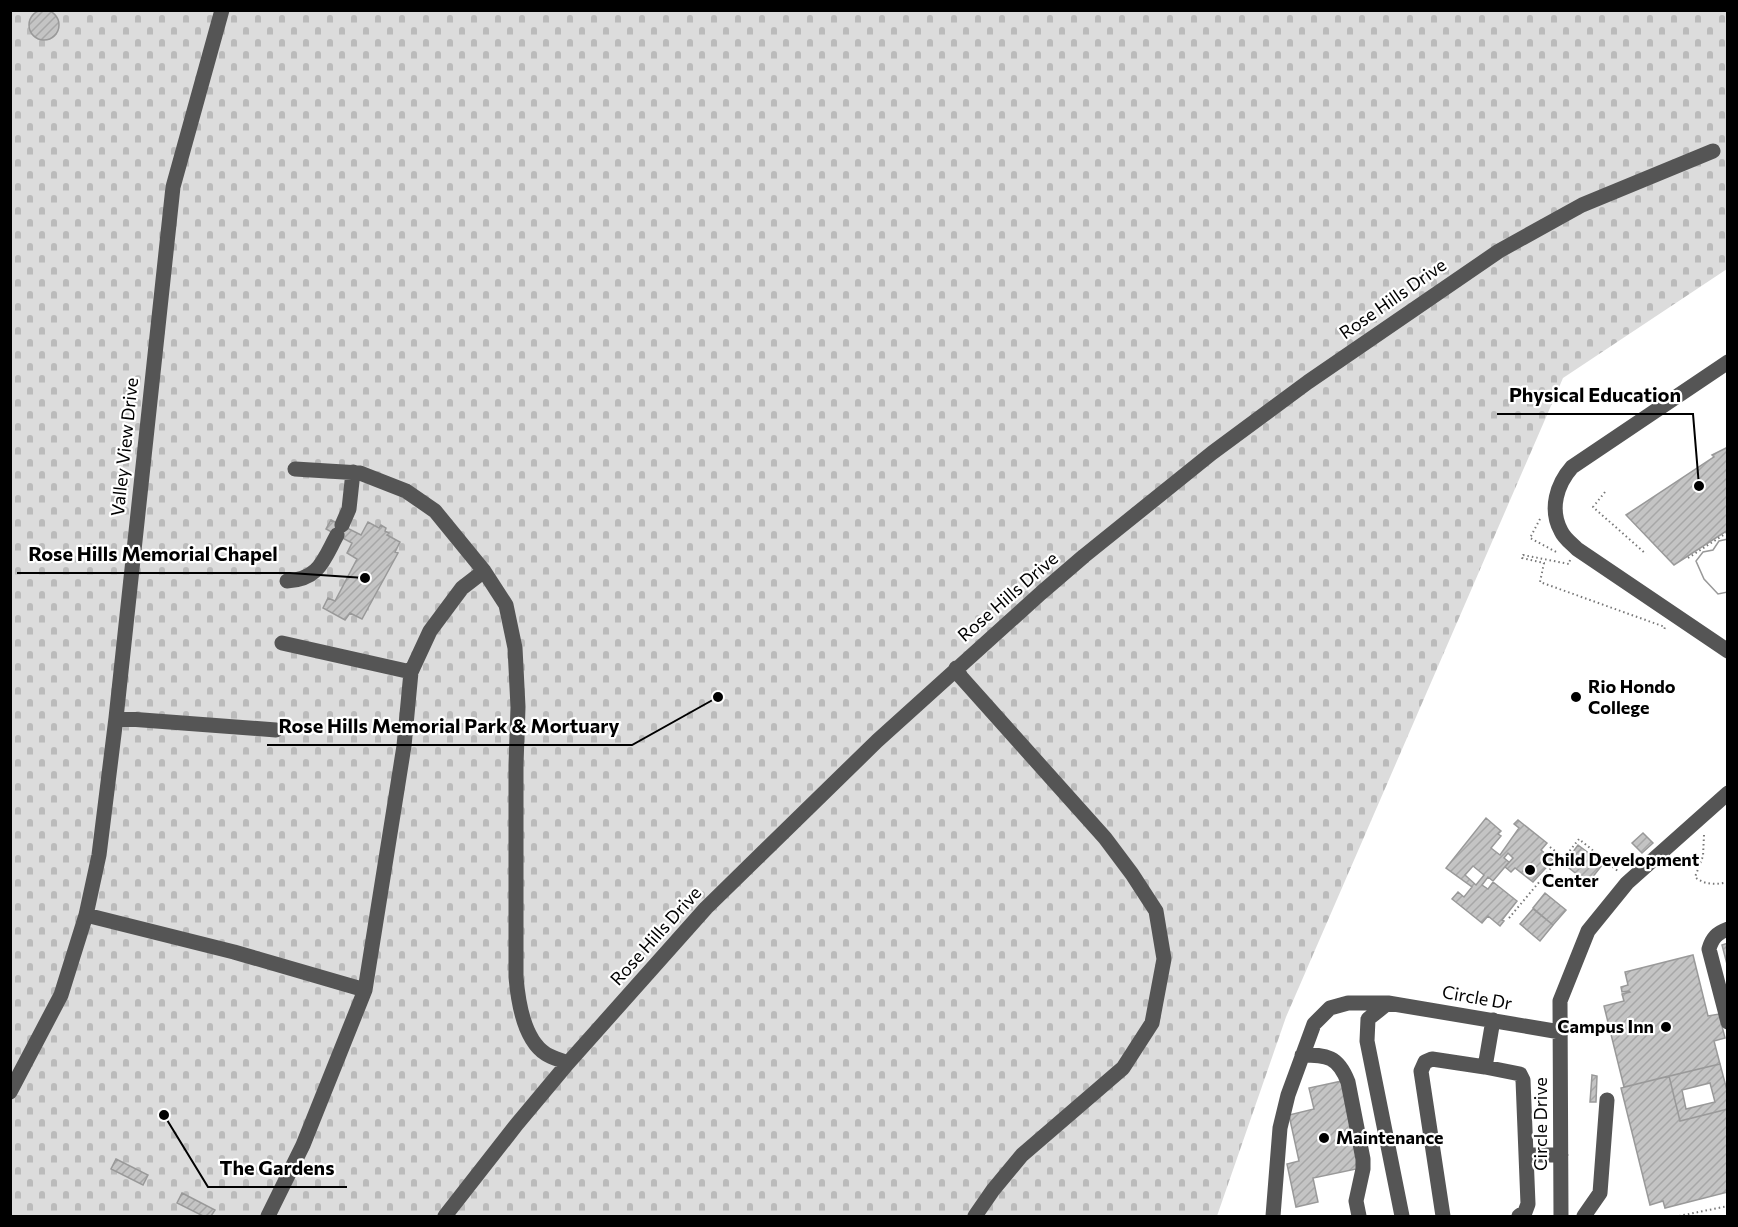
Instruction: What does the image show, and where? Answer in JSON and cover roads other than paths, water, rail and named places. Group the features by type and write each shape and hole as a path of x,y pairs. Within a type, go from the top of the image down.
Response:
{"street":[{"name":"Valley View Drive","path":"10,1092 61,994 86,915 99,855 116,718 173,187 222,10"},
{"name":"Rose Hills Drive","path":"445,1216 568,1063 733,881 877,741 1067,570 1212,453 1308,382 1498,250 1582,205 1713,151"},
{"path":"1724,649 1577,549 1562,533 1557,524 1556,513 1557,490 1563,477 1572,467 1728,362"},
{"path":"296,469 360,473 406,490 435,511 484,571 506,605 515,648 518,707 516,942 519,1004 530,1035 537,1044 545,1053 568,1063"},
{"path":"287,581 304,580 321,565 349,509 353,472"},
{"path":"268,1216 303,1145 365,990 404,746 411,672 430,631 462,588 484,571"},
{"path":"282,644 411,672"},
{"path":"956,668 961,677 1105,838 1132,874 1156,911 1164,958 1152,1023 1123,1068 1022,1155 975,1216"},
{"path":"116,718 276,730"},
{"name":"Circle Drive","path":"1561,1216 1560,1001 1588,931 1627,883 1728,793"},
{"path":"86,915 234,952 365,990"},
{"path":"1728,929 1716,934 1709,949 1728,1022"},
{"name":"Circle Dr","path":"1273,1216 1280,1128 1288,1095 1314,1024 1330,1008 1348,1003 1388,1003 1560,1032"},
{"path":"1388,1003 1368,1019 1367,1041 1402,1216"},
{"path":"1486,1059 1493,1020"},
{"path":"1302,1055 1324,1055 1336,1061 1348,1082 1363,1159 1356,1200 1359,1216"},
{"path":"1443,1216 1421,1071 1425,1062 1432,1059 1486,1059 1520,1074 1523,1080 1528,1204 1525,1212 1519,1216"},
{"path":"1584,1216 1600,1192 1607,1100"},
{"path":"1526,1155 1561,1155"}],"place":[{"name":"Physical Education","path":"1699,486"},
{"name":"Rose Hills Memorial Chapel","path":"365,578"},
{"name":"Rose Hills Memorial Park & Mortuary","path":"718,697"},
{"name":"Rio Hondo College","path":"1576,697"},
{"name":"Child Development Center","path":"1530,870"},
{"name":"Campus Inn","path":"1666,1027"},
{"name":"The Gardens","path":"164,1115"},
{"name":"Maintenance","path":"1324,1138"}]}
